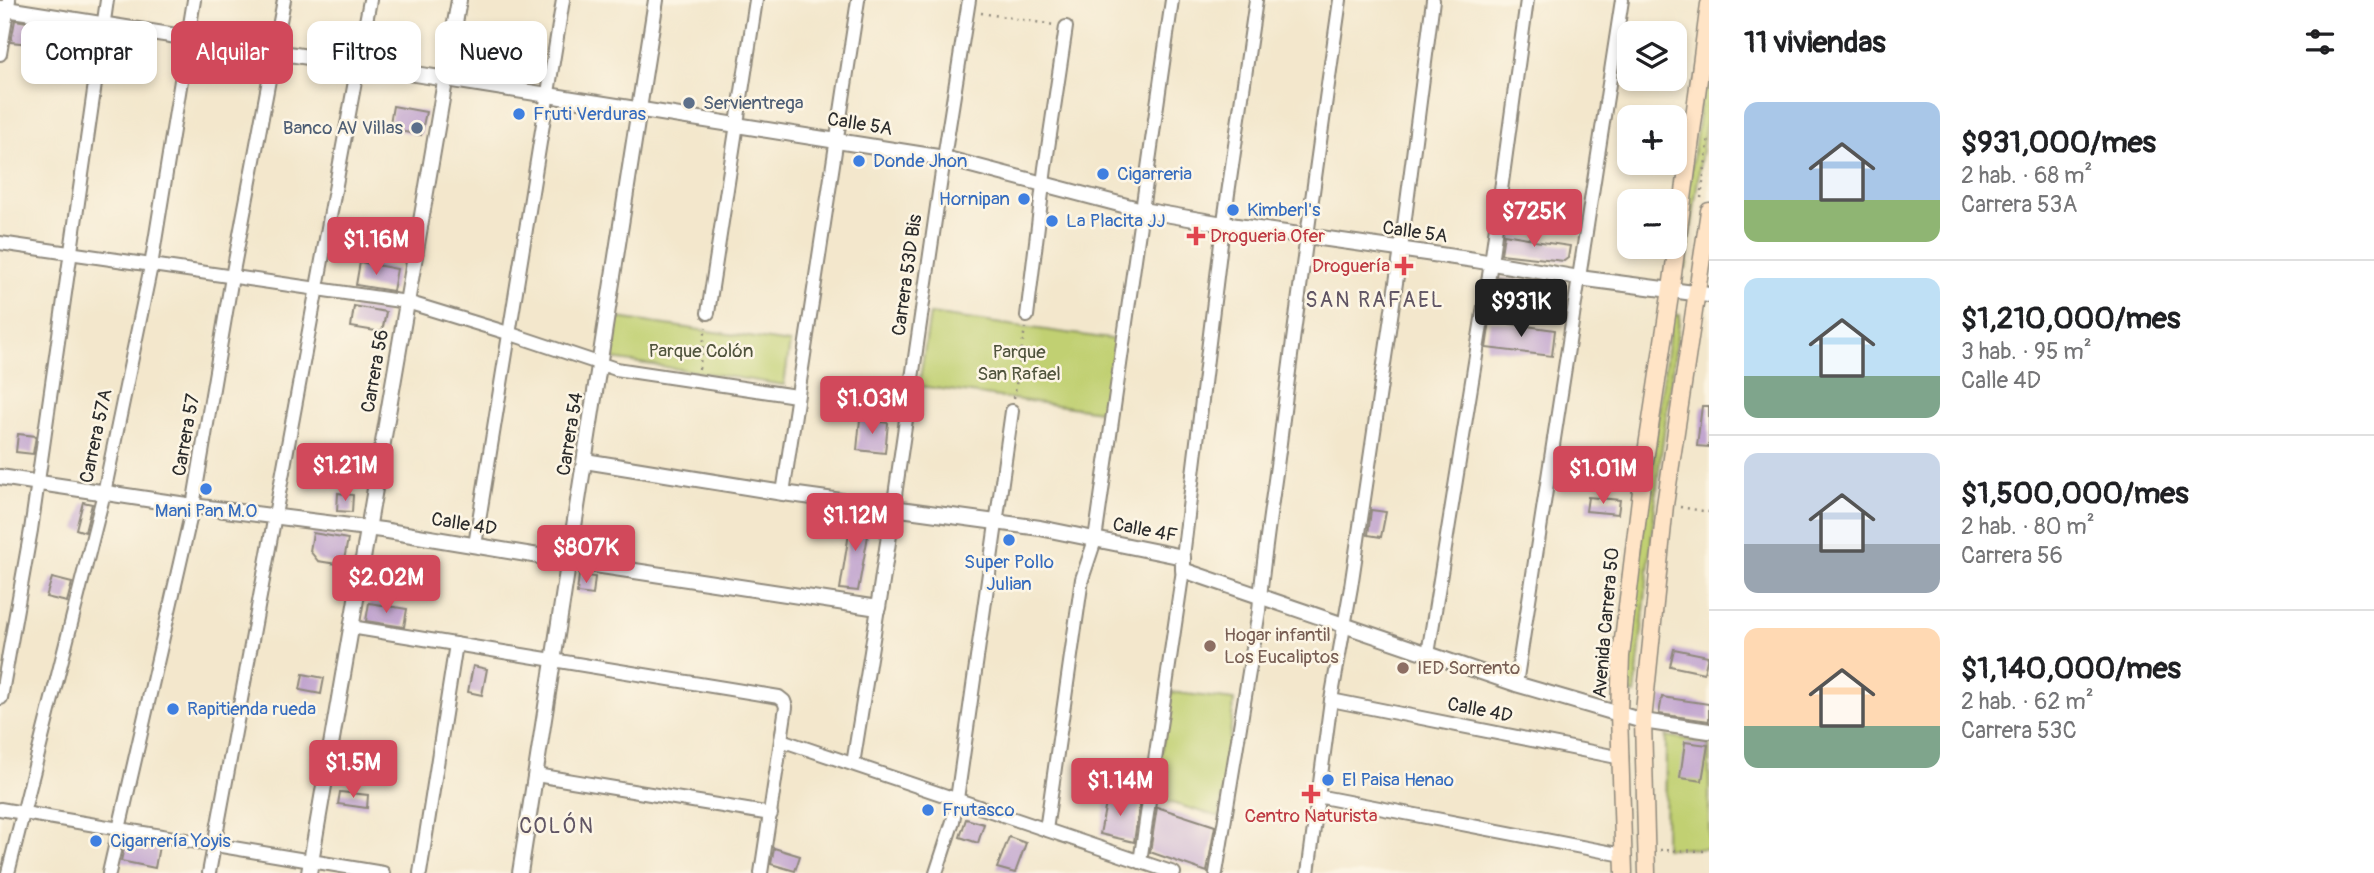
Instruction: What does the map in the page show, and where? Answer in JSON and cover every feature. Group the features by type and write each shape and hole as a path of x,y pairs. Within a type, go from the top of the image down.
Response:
{"main road":[{"name":"Avenida Carrera 50","path":"1624,873 1619,713 1621,656 1640,493 1671,289 1709,4"},
{"path":"1647,873 1643,721 1665,505 1704,294 1709,211"}],"street":[{"path":"104,21 107,0"},
{"name":"Carrera 57A","path":"190,21 194,0"},
{"name":"Carrera 57","path":"280,21 284,0"},
{"path":"366,21 370,0"},
{"name":"Carrera 56","path":"455,21 459,0"},
{"path":"475,545 562,0"},
{"name":"Carrera 54","path":"520,873 656,0"},
{"path":"708,313 756,0"},
{"path":"783,493 858,0"},
{"path":"1046,830 1082,579 1095,540 1172,0"},
{"path":"1140,862 1183,564 1223,224 1256,0"},
{"path":"1216,873 1260,597 1306,237 1340,0"},
{"path":"1308,873 1331,700 1401,249 1433,0"},
{"path":"1428,654 1491,263 1527,0"},
{"path":"1516,684 1622,0"},
{"path":"0,54 5,6"},
{"name":"Calle 5A","path":"5,6 87,21"},
{"name":"Carrera 53D Bis","path":"853,764 968,6"},
{"path":"1027,316 1066,27"},
{"path":"1,698 31,530 95,84"},
{"name":"Carrera 57A","path":"8,873 104,493 151,266 180,84"},
{"name":"Carrera 57","path":"109,873 193,506 268,84"},
{"path":"209,873 355,84"},
{"name":"Carrera 56","path":"310,867 444,84"},
{"name":"Calle 5A","path":"475,84 944,158 1142,210 1223,224 1579,278 1704,294"},
{"path":"0,243 407,302 600,365 796,396"},
{"path":"936,873 953,821 957,799 1012,411"},
{"name":"Calle 4F","path":"585,461 783,493 1050,530 1095,540 1183,564 1260,597 1516,684 1643,721 1709,731"},
{"name":"Calle 4D","path":"0,477 193,506 368,528 878,608"},
{"path":"351,627 779,697 786,707 761,873"},
{"path":"420,873 456,645"},
{"name":"Calle 4D","path":"1331,700 1622,758"},
{"path":"782,740 1174,873"},
{"path":"536,775 771,814"},
{"path":"1318,796 1623,855"},
{"path":"0,808 214,846 310,867 383,873"}],"path":[{"path":"968,6 1066,27"},
{"path":"697,380 708,313"},
{"path":"1012,411 1027,316"},
{"path":"1677,506 1709,512"},
{"path":"1655,850 1709,851"}],"green space":[{"path":"1709,41 1709,98 1686,268 1678,266 1679,259 1687,259 1687,201"},
{"name":"Parque San Rafael","path":"930,314 1118,340 1107,412 919,386"},
{"path":"1672,314 1680,315 1659,469 1635,694 1625,691 1627,651"},
{"name":"Parque Colón","path":"618,318 790,343 784,385 612,359"},
{"path":"1171,692 1234,700 1220,817 1154,798"},
{"path":"1666,736 1709,742 1709,849 1665,848"}],"building":[{"path":"15,20 21,21 21,43 11,42"},
{"path":"393,106 426,112 421,135 389,129"},
{"path":"1504,234 1570,246 1568,258 1564,261 1501,254"},
{"path":"360,262 397,269 393,291 356,285"},
{"path":"1498,277 1565,285 1563,298 1495,290"},
{"path":"354,306 386,312 382,332 351,327"},
{"path":"1490,321 1555,330 1552,356 1486,348"},
{"path":"1702,406 1709,406 1709,447 1697,446"},
{"path":"860,419 888,423 885,453 857,450"},
{"path":"18,434 36,436 33,454 16,452"},
{"path":"338,493 353,495 352,512 337,511"},
{"path":"1588,497 1620,500 1618,514 1586,511"},
{"path":"83,502 92,504 85,532 76,529"},
{"path":"1371,510 1386,512 1381,537 1368,535"},
{"path":"852,515 871,519 858,591 840,589"},
{"path":"313,533 348,539 343,565 318,561 310,551"},
{"path":"579,575 595,577 593,595 577,593"},
{"path":"52,578 72,583 67,602 46,597"},
{"path":"369,603 407,609 404,627 366,621"},
{"path":"1674,649 1708,656 1704,673 1670,666"},
{"path":"473,666 487,669 482,695 468,692"},
{"path":"303,674 324,678 321,694 300,690"},
{"path":"1662,697 1709,704 1709,721 1659,714"},
{"path":"1685,742 1708,745 1702,781 1680,778"},
{"path":"340,792 368,795 367,808 338,804"},
{"path":"1108,793 1140,802 1134,842 1100,834"},
{"path":"1157,807 1215,826 1207,872 1150,852"},
{"path":"966,819 984,824 978,843 960,837"},
{"path":"1009,837 1026,843 1015,873 997,868"},
{"path":"126,839 159,846 155,868 121,861"},
{"path":"774,848 800,856 795,871 771,864"}],"place":[{"name":"Servientrega","path":"689,103"},
{"name":"Fruti Verduras","path":"519,114"},
{"name":"Banco AV Villas","path":"417,128"},
{"name":"Donde Jhon","path":"859,161"},
{"name":"Cigarreria","path":"1103,174"},
{"name":"Hornipan","path":"1024,199"},
{"name":"Kimberl's","path":"1233,210"},
{"name":"La Placita JJ","path":"1052,221"},
{"name":"Drogueria Ofer","path":"1196,236"},
{"name":"Droguería","path":"1404,266"},
{"name":"Mani Pan M.O","path":"206,489"},
{"name":"Super Pollo Julian","path":"1009,540"},
{"name":"Hogar infantil Los Eucaliptos","path":"1210,646"},
{"name":"IED Sorrento","path":"1403,668"},
{"name":"Rapitienda rueda","path":"173,709"},
{"name":"El Paisa Henao","path":"1328,780"},
{"name":"Centro Naturista","path":"1311,794"},
{"name":"Frutasco","path":"928,810"},
{"name":"Cigarrería Yoyis","path":"96,841"}],"district":[{"name":"SAN RAFAEL","path":"1375,300"},
{"name":"COLÓN","path":"557,826"}]}
